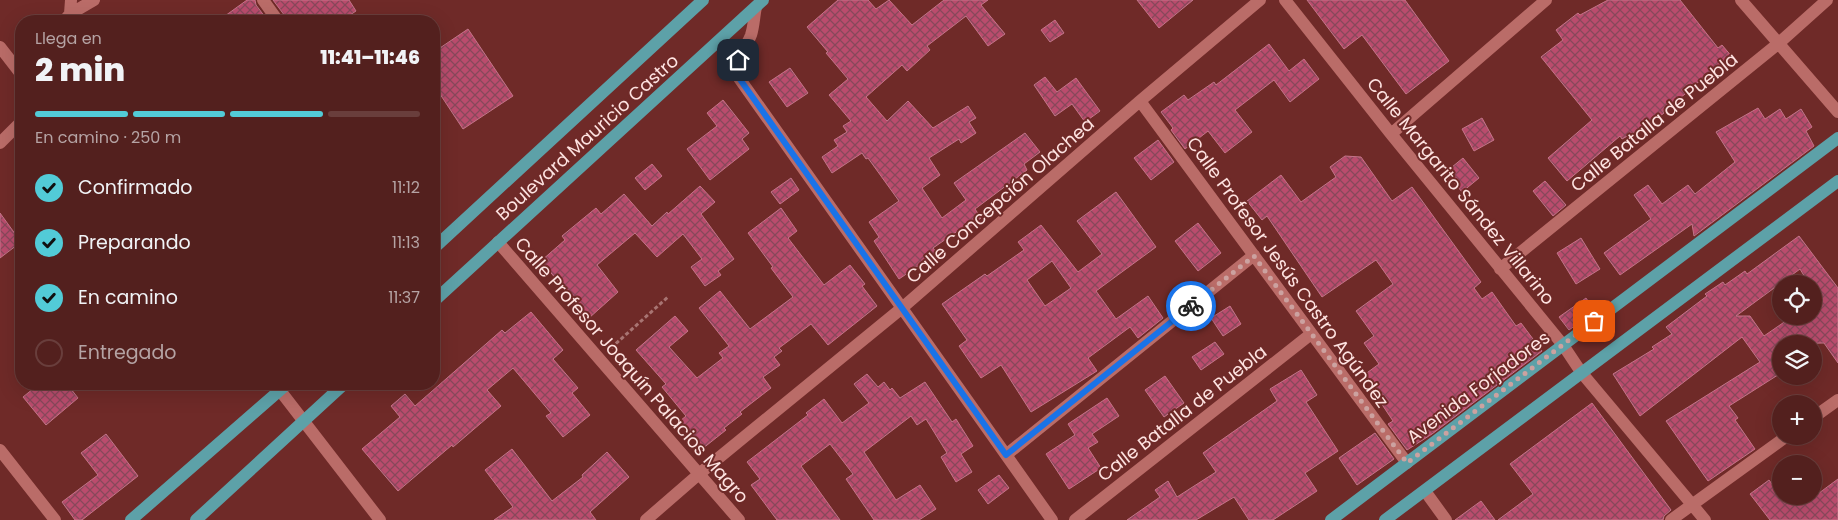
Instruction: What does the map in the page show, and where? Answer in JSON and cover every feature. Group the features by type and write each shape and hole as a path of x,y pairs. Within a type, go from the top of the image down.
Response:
{"main road":[{"name":"Boulevard Mauricio Castro","path":"440,238 702,0"},
{"name":"Boulevard Mauricio Castro","path":"440,295 760,4"},
{"name":"Avenida Forjadores","path":"1331,520 1838,138"},
{"path":"1385,520 1838,181"},
{"path":"131,520 277,390"},
{"path":"196,520 337,390"}],"street":[{"path":"68,15 71,0"},
{"path":"72,15 94,0"},
{"path":"263,0 274,15"},
{"name":"Calle Concepción Olachea","path":"646,520 699,474 902,308 1140,101 1260,0"},
{"name":"Calle Margarito Sández Villarino","path":"1285,0 1391,134 1563,345 1581,372 1705,520"},
{"path":"1391,134 1546,0"},
{"path":"1741,0 1838,112"},
{"name":"Calle Batalla de Puebla","path":"1500,269 1778,43 1827,0"},
{"path":"760,4 751,34 738,60 736,69 739,78 1052,520"},
{"path":"0,47 15,65"},
{"name":"Calle Profesor Jesús Castro Agúndez","path":"1140,101 1407,463"},
{"path":"0,143 15,128"},
{"name":"Calle Profesor Joaquín Palacios Magro","path":"498,242 739,520"},
{"path":"1006,455 1254,256"},
{"name":"Calle Batalla de Puebla","path":"1075,520 1311,334"},
{"path":"284,390 303,421 380,520"},
{"path":"1822,411 1838,400"},
{"path":"1671,520 1774,445"},
{"path":"0,450 55,520"},
{"path":"1425,490 1446,520"}],"path":[{"path":"599,358 669,296"}],"building":[{"path":"247,0 255,0 256,5 264,15 226,15"},
{"path":"273,0 349,0 356,11 350,15 284,15"},
{"path":"838,0 868,0 876,9 889,0 912,25 944,0 988,0 981,5 1005,34 988,46 966,16 927,46 930,50 907,71 902,65 866,97 887,121 908,101 933,128 968,106 976,118 969,122 976,133 961,143 959,139 929,158 940,175 922,188 942,218 966,200 954,183 1025,133 1040,152 1024,164 1027,170 975,209 981,218 961,233 959,230 933,248 937,253 899,279 874,241 879,237 869,222 899,201 868,158 866,159 862,153 832,173 822,157 838,146 834,140 847,132 843,126 851,121 829,95 848,79 807,27"},
{"path":"1137,0 1193,0 1159,28"},
{"path":"1307,0 1405,0 1449,61 1406,94 1362,35 1344,49"},
{"path":"1608,0 1680,0 1718,48 1722,45 1733,58 1687,90 1689,91 1651,123 1622,139 1620,136 1567,181 1548,158 1592,120 1541,57 1563,40 1556,30 1578,13 1580,15"},
{"path":"1055,20 1064,33 1050,42 1041,30"},
{"path":"468,29 513,96 463,129 440,94 440,48"},
{"path":"1269,44 1289,71 1304,59 1319,79 1290,102 1274,80 1235,110 1252,132 1225,153 1208,131 1185,149 1161,112 1184,95 1188,100 1214,82 1216,85"},
{"path":"790,68 808,93 787,107 769,82"},
{"path":"1045,77 1057,92 1076,78 1100,111 1085,122 1072,104 1055,116 1034,85"},
{"path":"723,100 749,133 742,139 749,149 710,180 687,149 717,126 707,113"},
{"path":"1758,108 1765,119 1780,109 1786,119 1801,109 1812,127 1806,131 1814,146 1694,236 1692,224 1620,275 1604,253 1651,219 1634,195 1648,185 1662,204 1688,185 1695,194 1735,162 1716,132"},
{"path":"1482,118 1494,140 1474,151 1462,129"},
{"path":"1158,140 1174,162 1151,180 1134,158"},
{"path":"1345,156 1361,157 1392,201 1412,187 1481,282 1474,288 1482,299 1492,292 1516,326 1521,323 1542,351 1432,434 1407,450 1388,424 1393,421 1381,403 1383,402 1364,375 1379,364 1364,343 1374,336 1356,311 1393,284 1376,260 1322,297 1267,216 1262,220 1247,201 1281,175 1301,202 1336,177 1330,167"},
{"path":"1463,158 1479,178 1462,192 1446,172"},
{"path":"652,164 662,176 645,190 635,178"},
{"path":"791,178 799,190 780,204 771,192"},
{"path":"1545,181 1566,205 1553,216 1533,191"},
{"path":"700,186 715,202 701,214 734,259 718,271 721,275 705,286 691,267 702,259 683,234 657,257 635,233 597,265 618,292 589,318 541,261 565,240 562,236 596,208 601,214 624,194 652,226"},
{"path":"1116,192 1156,247 1096,291 1116,319 1148,296 1163,318 1138,338 1130,327 1088,358 1097,371 1031,412 1001,365 981,378 959,346 967,340 942,304 1024,250 1018,242 1041,225 1078,272 1102,254 1077,221","holes":["1052,261 1071,288 1045,306 1027,280"]},
{"path":"781,208 797,231 788,238 824,285 850,265 865,284 862,286 877,306 828,345 811,324 779,348 782,351 774,357 780,365 763,377 771,388 740,412 742,414 724,428 726,430 702,449 680,421 686,416 662,387 666,384 636,350 675,316 688,331 669,347 697,378 723,358 719,353 729,346 699,308 720,291 750,329 793,297 748,233"},
{"path":"0,213 15,234 15,247 0,258"},
{"path":"1198,223 1221,253 1198,271 1175,241"},
{"path":"1799,236 1838,288 1838,363 1824,343 1822,343 1822,335 1772,335 1772,379 1729,406 1738,418 1735,420 1755,449 1708,481 1666,421 1760,362 1742,337 1640,416 1613,374 1654,349 1652,347 1672,334 1666,327 1707,296 1705,294 1723,282 1725,285 1745,271 1747,274"},
{"path":"1581,238 1600,269 1576,284 1557,253"},
{"path":"1586,298 1595,311 1569,330 1559,317"},
{"path":"1230,306 1241,324 1223,336 1211,318"},
{"path":"531,312 563,350 553,359 578,388 572,393 590,415 563,437 546,416 551,413 513,368 487,390 501,406 398,491 362,449 400,417 391,406 405,394 415,406 433,390 440,390 440,384 502,330 505,333"},
{"path":"1215,342 1224,354 1201,370 1192,357"},
{"path":"1301,370 1317,395 1306,402 1338,451 1305,473 1317,491 1273,520 1249,520 1234,497 1196,520 1127,520 1160,497 1155,490 1168,481 1177,497 1216,472 1203,453 1277,401 1270,389"},
{"path":"867,374 878,387 884,382 900,398 925,382 952,422 956,419 973,446 961,454 972,472 956,482 941,457 947,453 926,419 917,425 911,416 864,452 896,500 920,485 936,509 919,520 874,520 846,479 853,474 830,444 801,466 840,520 777,520 751,485 760,479 747,462 808,415 806,413 824,399 842,423 869,403 854,384"},
{"path":"1165,376 1184,403 1164,417 1145,390"},
{"path":"32,390 72,390 78,398 46,425 23,397"},
{"path":"1107,398 1119,416 1092,434 1098,442 1088,448 1101,468 1069,489 1046,454 1075,435 1068,424"},
{"path":"1592,403 1671,510 1664,516 1663,520 1498,520 1533,494 1510,464"},
{"path":"1375,433 1394,459 1357,485 1339,458"},
{"path":"106,434 138,476 82,520 75,520 62,502 98,475 81,453"},
{"path":"512,449 552,501 583,477 582,475 607,452 629,477 590,512 596,520 494,520 513,507 485,470"},
{"path":"999,475 1009,488 988,504 978,490"},
{"path":"1838,479 1838,520 1770,520 1750,494 1769,480 1772,484 1772,505 1822,505 1822,491"},
{"path":"1481,501 1495,520 1455,520"}],"way so far":[{"path":"1191,306 1254,256 1407,463 1594,321"}],"route":[{"path":"738,60 736,69 739,78 1006,455 1191,306"}]}
